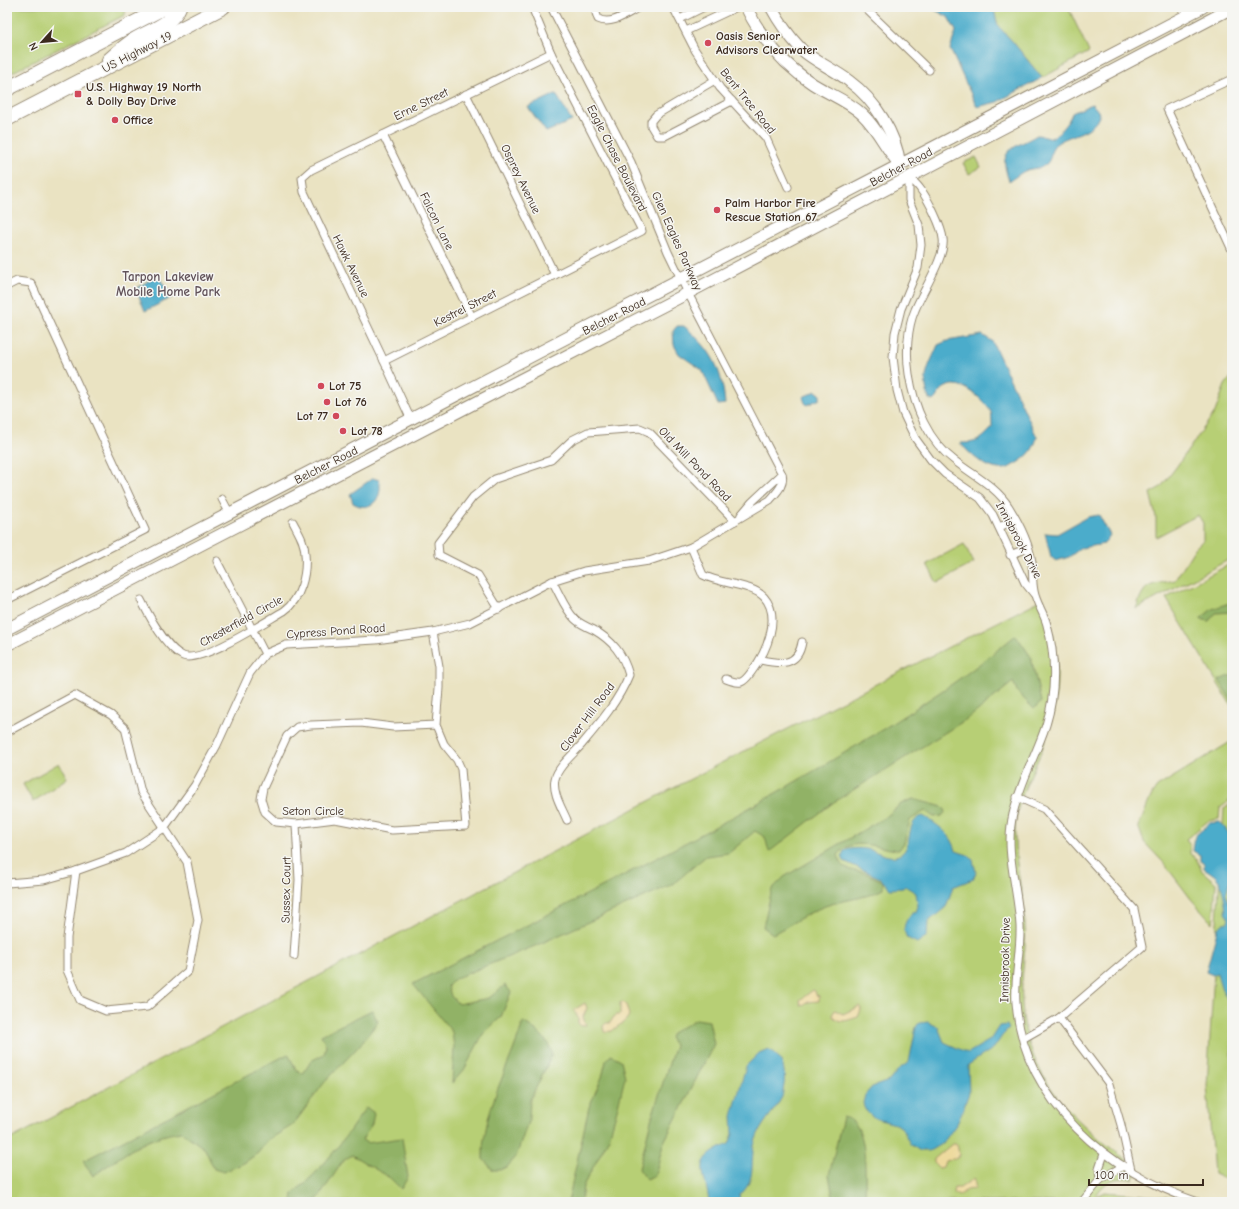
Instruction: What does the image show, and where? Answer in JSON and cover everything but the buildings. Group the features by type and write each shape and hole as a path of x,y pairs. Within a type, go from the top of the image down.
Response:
{"highway":[{"path":"7,89 165,7"},
{"path":"83,80 132,42 169,21 175,16 179,7"},
{"name":"US Highway 19","path":"7,119 83,80 203,12 223,7"}],"main road":[{"path":"746,7 763,36 778,55 812,84 846,102 861,113 873,125 890,154 900,165"},
{"path":"771,7 788,34 801,49 812,58 849,81 877,110 898,149 900,165 892,177 864,193 854,206"},
{"name":"Belcher Road","path":"7,629 681,280 1203,7"},
{"name":"Belcher Road","path":"7,645 688,293 1232,8"},
{"path":"909,177 910,170 916,162 944,148 955,137"}],"street":[{"name":"Eagle Chase Boulevard","path":"532,7 551,53 642,231 555,275"},
{"path":"594,7 598,19 605,23 611,22 640,7"},
{"name":"Bent Tree Road","path":"673,7 715,80 766,138 788,187"},
{"path":"680,19 704,7 710,20"},
{"path":"686,32 737,7"},
{"path":"864,7 930,70"},
{"name":"Glen Eagles Parkway","path":"552,8 631,162 681,280 783,477"},
{"name":"Erne Street","path":"302,178 311,170 551,53"},
{"path":"1232,79 1167,109 1232,250"},
{"path":"715,80 656,114 651,121 653,131 657,136 665,136 732,101"},
{"name":"Osprey Avenue","path":"466,94 555,275"},
{"name":"Falcon Lane","path":"383,135 472,317"},
{"name":"Innisbrook Drive","path":"909,177 922,191 944,241 939,258 913,316 908,348 908,370 912,393 921,417 934,438 952,459 995,489 1009,507 1016,520 1031,558 1034,594"},
{"name":"Innisbrook Drive","path":"909,177 908,200 919,225 921,244 918,268 900,309 895,333 893,357 897,390 903,413 915,438 932,460 945,474 980,498 993,515 1010,554 1025,582 1034,594 1047,623 1054,672 1050,708 1045,726 1017,797 1012,818 1010,852 1020,926 1016,1000 1026,1050 1041,1084 1064,1115 1104,1154 1166,1191 1198,1202"},
{"name":"Hawk Avenue","path":"302,178 304,192 384,361 410,420"},
{"name":"Kestrel Street","path":"384,361 555,275"},
{"path":"7,286 17,281 31,283 145,530 8,596"},
{"name":"Old Mill Pond Road","path":"499,609 478,575 439,555 438,543 473,497 495,479 551,460 572,440 588,432 640,428 649,432 735,521"},
{"name":"Cypress Pond Road","path":"735,521 752,502 783,477"},
{"name":"Cypress Pond Road","path":"7,883 44,880 76,872 126,853 164,828 195,785 217,745 250,673 265,654 286,645 376,640 433,632 470,623 552,581 584,571 649,561 691,547 770,500 779,489 783,477"},
{"path":"222,499 230,514"},
{"path":"999,527 1016,520"},
{"name":"Chesterfield Circle","path":"141,600 156,629 183,656 191,658 204,655 289,608 301,591 306,554 303,541 293,522"},
{"path":"691,547 704,575 754,591 762,596 769,604 772,617 769,637 761,660 744,680 735,682 726,679"},
{"path":"1010,554 1028,548"},
{"path":"217,561 265,654"},
{"name":"Clover Hill Road","path":"552,581 566,609 576,620 607,637 614,644 622,654 629,675 622,692 584,742 557,774 555,781 556,795 567,820"},
{"path":"433,632 439,666 436,725"},
{"path":"761,660 780,663 791,661 799,652 802,642"},
{"path":"7,732 74,695 111,715 125,728 141,792 187,862 198,920 188,971 147,1006 106,1011 80,1000 67,970 67,938 76,872"},
{"name":"Seton Circle","path":"361,723 392,727 436,725 444,744 457,760 461,769 466,826 392,830 336,819 296,824 276,822 265,812 261,799 266,782 287,736 297,727 361,723"},
{"path":"1017,797 1044,809 1134,909 1142,947 1059,1018 1024,1038"},
{"name":"Sussex Court","path":"294,956 299,880 296,824"},
{"path":"1059,1018 1109,1084 1121,1125 1130,1170"},
{"path":"1100,1180 1099,1169 1104,1154"},
{"path":"1082,1202 1100,1180 1123,1166"}],"green space":[{"path":"7,7 126,7 125,15 7,75"},
{"path":"995,7 1068,7 1089,52 1042,78 998,26 994,10"},
{"path":"976,157 981,167 969,174 963,163"},
{"path":"1232,376 1232,558 1136,609 1142,594 1149,586 1175,580 1195,548 1203,540 1203,523 1198,515 1156,537 1156,517 1150,493 1161,487 1215,412 1225,385"},
{"path":"964,544 974,563 937,583 927,564"},
{"path":"1232,563 1232,707 1166,598"},
{"path":"1043,599 1054,638 1057,676 1056,694 1048,732 1021,798 1015,828 1016,855 1025,923 1022,1005 1026,1032 1034,1057 1046,1080 1060,1100 1097,1137 1140,1169 1132,1179 1115,1179 1110,1181 1095,1197 1105,1192 1177,1198 1182,1202 7,1202 7,1141 717,765"},
{"path":"1232,602 1232,612 1216,613 1209,621 1200,619 1212,609"},
{"path":"1016,635 1031,657 1041,702 1034,709 1018,693 1013,682 970,717 834,802 769,852 765,837 755,831 729,853 706,856 673,884 535,946 456,978 448,986 451,996 458,1004 489,998 505,985 511,992 501,1017 483,1034 464,1070 452,1083 454,1047 452,1032 413,984 619,878 755,805 822,766 952,684"},
{"path":"1232,675 1232,702 1219,680"},
{"path":"1232,741 1232,799 1220,808 1219,819 1208,821 1186,839 1190,844 1190,854 1196,858 1202,871 1216,883 1213,923 1191,899 1163,862 1144,842 1138,826 1151,796 1157,787"},
{"path":"59,763 67,778 33,802 23,784"},
{"path":"913,799 943,807 946,811 942,816 934,817 925,811 910,820 904,843 899,850 858,844 844,849 838,855 842,864 848,869 865,873 883,881 883,889 876,893 834,903 818,909 773,934 763,927 772,889 784,877 887,816 901,804"},
{"path":"1232,803 1232,1182 1214,1174 1207,1086 1224,808"},
{"path":"372,1010 378,1022 359,1046 324,1083 293,1125 268,1140 258,1153 244,1163 224,1172 214,1169 205,1149 182,1132 169,1134 145,1142 124,1154 93,1176 83,1161 288,1054 296,1069 303,1074 311,1061 324,1054 326,1045 321,1035"},
{"path":"696,1019 709,1021 714,1044 663,1144 655,1176 647,1180 639,1169 651,1120 675,1045 670,1038 672,1033"},
{"path":"523,1022 542,1036 548,1044 552,1055 530,1100 529,1119 516,1157 508,1166 500,1170 493,1170 483,1159 484,1137 492,1105"},
{"path":"611,1055 621,1060 625,1077 609,1138 583,1186 581,1202 568,1202 589,1107 602,1077 606,1061"},
{"path":"366,1107 374,1113 372,1124 362,1140 367,1143 402,1138 408,1177 401,1189 390,1178 352,1155 343,1161 318,1199 311,1202 292,1202 293,1193 324,1164 342,1142"},
{"path":"843,1117 852,1121 858,1129 862,1140 865,1166 866,1202 834,1202 829,1175"}],"sand":[{"path":"813,990 815,991 816,995 819,996 819,1001 808,1002 801,1006 800,1000"},
{"path":"622,1002 626,1005 629,1015 628,1018 612,1031 604,1032 603,1026 606,1023 610,1023 615,1015 620,1015 620,1003"},
{"path":"585,1003 587,1008 583,1017 586,1025 581,1026 578,1023 578,1018 574,1010"},
{"path":"860,1006 861,1010 858,1017 841,1021 832,1015 835,1010 843,1014"},
{"path":"952,1144 957,1144 959,1154 957,1158 945,1161 943,1167 939,1168 934,1163 934,1159"},
{"path":"974,1178 975,1189 966,1190 959,1196 953,1193 954,1188 960,1188"}],"water":[{"path":"933,7 995,7 994,10 998,26 1042,78 997,102 977,107 950,49 956,31 948,17 933,9"},
{"path":"556,94 572,121 546,132 528,107"},
{"path":"1092,104 1100,113 1093,125 1088,129 1056,144 1052,149 1049,160 1045,165 1029,169 1009,181 1005,162 1009,151 1037,135 1048,138 1053,137 1063,128 1072,113"},
{"path":"157,275 173,297 145,311 136,289"},
{"path":"677,326 684,326 693,334 714,360 721,379 725,404 718,405 702,370 679,354 674,345 673,331"},
{"path":"982,335 992,341 1037,437 1033,449 1028,455 1006,469 998,469 985,465 974,457 960,443 974,442 984,436 992,428 991,412 978,396 958,385 952,385 944,388 934,401 929,399 927,391 927,371 938,345 947,341"},
{"path":"816,391 820,394 820,399 807,405 803,397"},
{"path":"373,478 379,480 380,486 380,492 375,502 365,506 359,506 353,503 350,494"},
{"path":"1099,515 1110,535 1104,544 1081,548 1069,557 1056,561 1051,557 1045,533 1057,534 1087,517"},
{"path":"923,816 944,830 952,840 956,851 968,855 973,860 976,872 973,879 953,887 946,907 928,922 927,936 917,943 907,938 904,930 906,921 913,911 916,912 918,906 916,893 905,886 903,888 890,889 880,878 844,861 842,856 844,851 858,848 891,856 899,855 904,852 907,847 913,823"},
{"path":"1220,822 1228,832 1232,843 1232,872 1226,894 1232,910 1232,952 1227,970 1232,979 1232,1004 1224,994 1217,973 1213,975 1206,972 1218,928 1224,923 1228,922 1229,919 1225,913 1224,895 1217,878 1204,868 1204,864 1200,861 1200,855 1193,851 1195,836 1210,823"},
{"path":"928,1022 938,1027 944,1042 968,1053 990,1040 999,1026 1007,1025 1009,1029 994,1048 968,1065 969,1093 958,1122 943,1143 929,1151 920,1151 910,1144 902,1128 870,1115 863,1103 865,1095 872,1087 889,1081 899,1069 909,1062 916,1027 919,1023"},
{"path":"768,1049 780,1059 784,1068 783,1094 779,1103 757,1136 753,1149 751,1177 745,1190 739,1196 740,1200 743,1202 709,1202 703,1174 704,1161 717,1150 729,1144 733,1134 732,1116 746,1066 759,1053"}],"place":[{"name":"Oasis Senior Advisors Clearwater","path":"708,43"},
{"name":"U.S. Highway 19 North & Dolly Bay Drive","path":"78,94"},
{"name":"Office","path":"115,120"},
{"name":"Palm Harbor Fire Rescue Station 67","path":"717,210"},
{"name":"Lot 75","path":"321,386"},
{"name":"Lot 76","path":"327,402"},
{"name":"Lot 77","path":"336,416"},
{"name":"Lot 78","path":"343,431"}],"district":[{"name":"Tarpon Lakeview Mobile Home Park","path":"168,284"}]}
